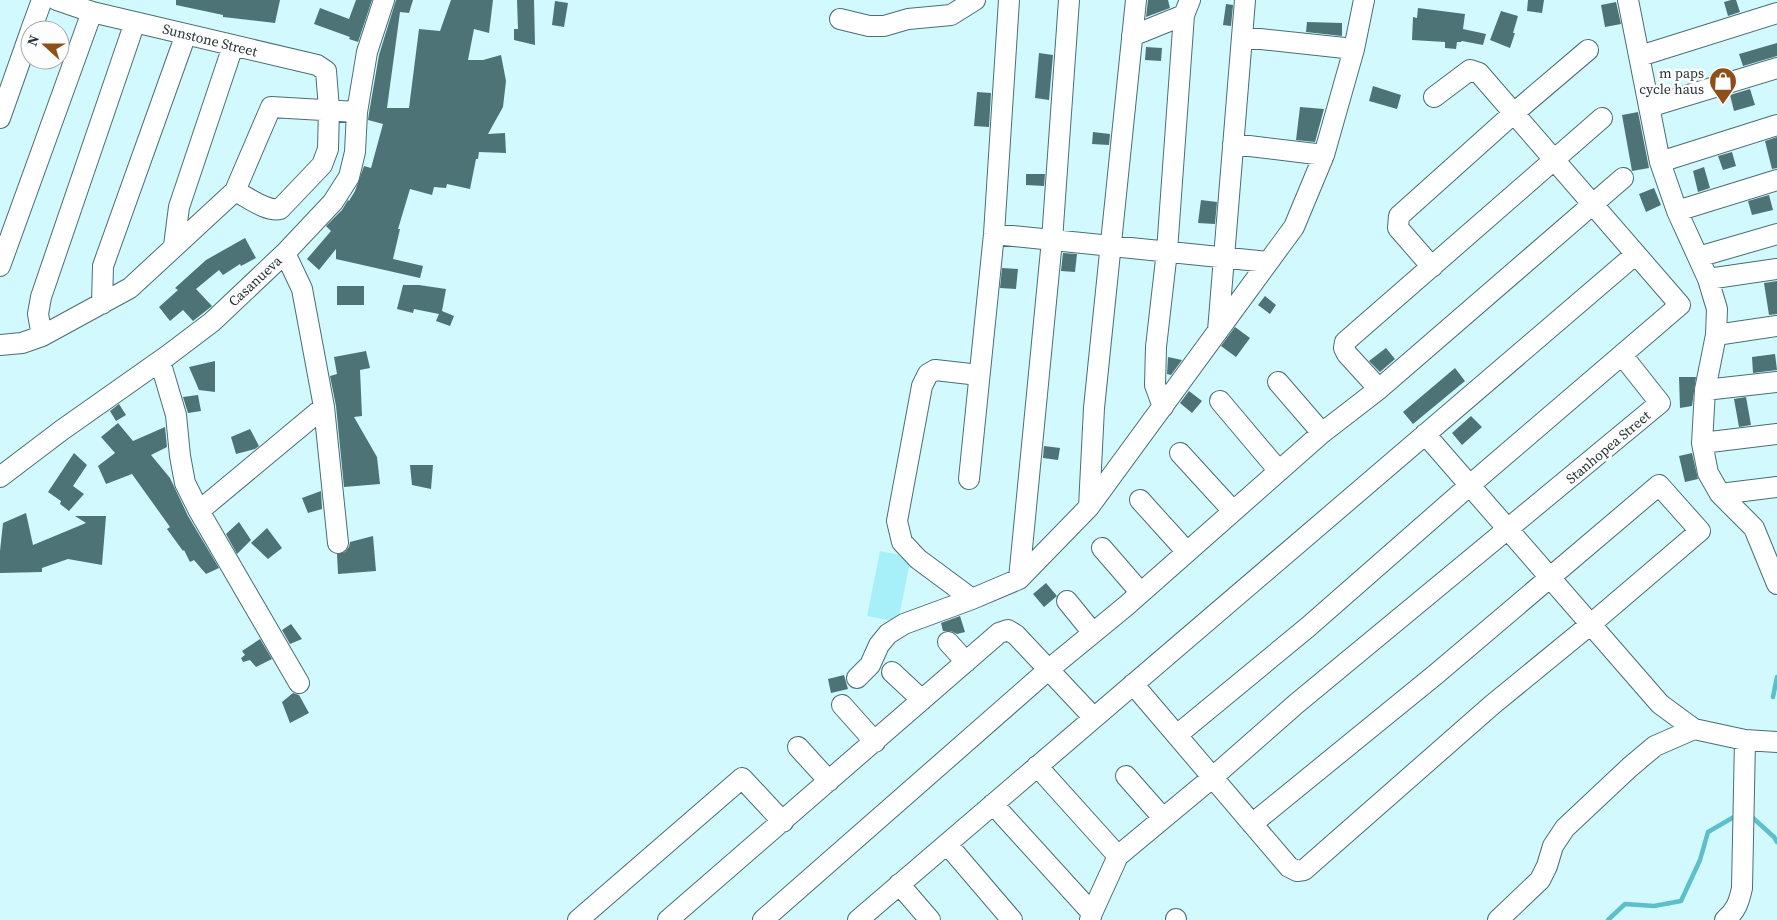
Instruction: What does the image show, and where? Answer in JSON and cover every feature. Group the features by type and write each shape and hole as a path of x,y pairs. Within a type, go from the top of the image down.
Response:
{"street":[{"path":"35,20 42,0"},
{"name":"Sunstone Street","path":"57,0 92,12 317,65 326,71 328,109"},
{"name":"Casanueva","path":"0,477 212,322 285,253 333,202 348,177 356,152 358,112 367,52 384,0"},
{"path":"840,19 869,26 884,26 908,19 951,15 975,0"},
{"path":"969,479 994,234 1009,0"},
{"path":"1019,579 1052,240 1069,0"},
{"path":"1089,507 1094,408 1136,0"},
{"path":"1218,331 1245,0"},
{"path":"858,678 870,665 878,644 888,634 904,624 1019,579 1089,507 1294,228 1324,155 1354,49 1364,0"},
{"path":"1776,0 1777,5"},
{"path":"1630,1 1660,162 1677,211 1708,279 1717,309 1716,335 1705,390 1702,443 1708,473 1720,494 1769,542 1777,584"},
{"path":"1132,36 1187,8"},
{"path":"1163,407 1155,385 1156,347 1167,251 1187,8"},
{"path":"0,266 92,12"},
{"path":"1640,56 1777,13"},
{"path":"42,336 38,314 41,297 135,22"},
{"path":"102,304 103,266 186,34"},
{"path":"1242,37 1354,49"},
{"path":"174,246 179,207 233,46"},
{"path":"1432,267 1398,228 1399,216 1588,50"},
{"path":"0,118 20,63"},
{"path":"1649,107 1777,68"},
{"path":"1177,735 1308,627 1680,305 1479,73 1470,70 1434,97"},
{"path":"0,345 22,343 42,336 130,288 236,191 271,107 358,112"},
{"path":"236,191 268,208 280,209 322,165 328,149 328,109"},
{"path":"1378,389 1346,354 1345,342 1602,118"},
{"path":"1660,162 1777,125"},
{"path":"1234,144 1324,155"},
{"path":"763,920 1048,670 1141,593 1322,433 1378,389 1623,178"},
{"path":"1677,211 1777,180"},
{"path":"994,234 1268,262"},
{"path":"1698,257 1777,234"},
{"path":"285,253 302,289 324,407 338,543"},
{"path":"858,920 1636,254"},
{"path":"1708,279 1777,269"},
{"path":"1716,335 1777,326"},
{"name":"Stanhopea Street","path":"1508,529 1660,403 1622,355"},
{"path":"163,359 182,390"},
{"path":"163,359 176,415 185,483 299,683"},
{"path":"972,599 918,559 902,542 897,521 922,386 928,374 935,370 979,375"},
{"path":"1278,382 1322,433"},
{"path":"1705,390 1777,382"},
{"path":"1220,401 1279,471"},
{"path":"200,511 324,407"},
{"path":"1425,434 1660,704 1694,729 1745,740 1777,742"},
{"path":"1702,443 1777,434"},
{"path":"1180,453 1233,511"},
{"path":"1133,684 1213,777 1252,824 1289,867 1297,871 1304,870 1492,705 1700,531 1659,485 1551,578 1252,824"},
{"path":"1720,494 1777,487"},
{"path":"1140,500 1187,552"},
{"path":"994,804 1091,917 1118,856 1213,777 1296,704 1508,529"},
{"path":"1102,548 1141,593"},
{"path":"1067,601 1093,633"},
{"path":"668,920 1000,633 1008,630 1016,635 1094,718"},
{"path":"948,642 966,662"},
{"path":"892,672 922,700"},
{"path":"842,706 874,742"},
{"path":"1498,920 1540,880 1547,866 1553,846 1565,828 1655,746 1694,729"},
{"path":"1725,920 1733,913 1739,901 1742,888 1745,740"},
{"path":"798,747 829,781"},
{"path":"1037,766 1118,856"},
{"path":"1126,776 1163,818"},
{"path":"578,920 742,778 782,822"},
{"path":"947,844 1012,920"},
{"path":"899,884 930,920"}],"shaded area":[{"path":"880,551 911,557 898,622 867,616"}],"building":[{"path":"176,0 280,0 275,23 223,17 223,15 176,5"},
{"path":"356,0 372,0 358,42 349,39 350,37 314,24 320,8 349,19"},
{"path":"396,0 413,0 409,13 400,12 387,108 409,108 419,29 440,31 451,0 493,0 489,33 474,29 468,60 483,60 501,55 506,81 503,107 488,134 505,133 506,153 479,152 470,189 447,184 446,188 434,187 432,195 410,189 398,229 400,229 393,259 423,266 420,278 336,259 336,249 319,270 307,259 331,231 326,226 349,201 355,191 364,166 371,168 383,124 368,120 369,113 379,55"},
{"path":"517,0 534,0 535,45 514,40 514,29 518,29"},
{"path":"1148,0 1168,0 1170,8 1146,17"},
{"path":"1528,0 1544,0 1542,13 1527,11"},
{"path":"1736,0 1740,12 1728,16 1724,2"},
{"path":"555,1 568,3 564,27 552,25"},
{"path":"1616,2 1621,24 1605,27 1601,5"},
{"path":"1226,4 1233,5 1231,26 1223,25"},
{"path":"1418,8 1465,14 1463,29 1486,34 1483,45 1462,41 1457,42 1456,49 1445,48 1445,42 1412,40 1413,17 1417,18"},
{"path":"1501,11 1518,16 1510,48 1490,40"},
{"path":"1307,22 1342,23 1342,36 1306,32"},
{"path":"1777,43 1777,56 1743,66 1739,54"},
{"path":"1146,47 1162,48 1161,61 1145,60"},
{"path":"1039,53 1053,55 1049,100 1035,98"},
{"path":"1373,86 1401,95 1397,109 1369,101"},
{"path":"1750,89 1755,105 1734,111 1730,95"},
{"path":"977,92 991,93 989,127 974,126"},
{"path":"1300,107 1324,109 1315,142 1296,140"},
{"path":"1638,112 1649,168 1632,171 1622,115"},
{"path":"1093,132 1110,134 1109,145 1092,144"},
{"path":"1777,137 1777,168 1772,169 1765,141"},
{"path":"1732,152 1736,166 1723,170 1718,156"},
{"path":"1704,167 1710,188 1698,192 1693,171"},
{"path":"1026,174 1045,174 1044,186 1026,185"},
{"path":"1654,188 1661,205 1646,212 1639,194"},
{"path":"1769,195 1773,210 1752,215 1748,201"},
{"path":"1201,200 1217,202 1215,224 1198,223"},
{"path":"245,238 256,258 241,266 240,264 223,275 219,270 196,289 212,306 193,321 183,310 170,321 159,307 178,290 175,288 206,260"},
{"path":"1063,253 1077,254 1075,272 1061,271"},
{"path":"1002,268 1018,269 1016,289 1000,288"},
{"path":"1777,281 1777,314 1769,315 1764,283"},
{"path":"403,285 446,289 442,311 454,316 450,326 436,321 439,314 414,309 413,313 397,309"},
{"path":"337,286 364,286 364,305 337,305"},
{"path":"1265,296 1276,305 1270,314 1258,305"},
{"path":"1235,327 1250,338 1236,357 1221,346"},
{"path":"1386,348 1395,359 1380,372 1369,361"},
{"path":"366,351 370,368 360,370 362,416 354,417 377,457 380,484 344,487 336,406 330,376 337,374 334,357"},
{"path":"1775,354 1777,370 1753,373 1752,357"},
{"path":"1168,357 1182,360 1171,375 1167,374"},
{"path":"215,361 215,392 199,390 189,367"},
{"path":"1455,368 1465,381 1413,424 1403,412"},
{"path":"1679,377 1696,377 1692,406 1680,408"},
{"path":"1189,391 1202,401 1192,413 1180,403"},
{"path":"198,395 201,411 188,413 183,397"},
{"path":"1746,397 1751,425 1739,427 1734,399"},
{"path":"119,404 126,415 116,421 110,411"},
{"path":"1471,416 1482,427 1462,445 1452,433"},
{"path":"118,423 133,441 165,427 167,447 151,455 170,478 188,516 219,568 206,574 194,560 190,562 184,550 167,529 170,527 132,474 106,484 98,466 115,453 101,437"},
{"path":"250,429 259,446 255,449 236,454 231,437"},
{"path":"1044,446 1060,448 1058,460 1043,458"},
{"path":"74,453 87,465 73,486 84,494 69,511 60,504 61,501 48,492"},
{"path":"1692,453 1698,479 1685,482 1679,456"},
{"path":"410,465 433,465 431,489 412,485"},
{"path":"321,491 322,509 308,513 302,498"},
{"path":"26,513 33,545 86,523 75,516 106,516 102,565 68,559 42,568 42,572 0,573 3,523"},
{"path":"239,522 251,540 237,554 226,534"},
{"path":"267,528 282,548 268,559 251,543"},
{"path":"373,536 376,571 338,574 337,554 345,552 350,542"},
{"path":"1046,583 1057,596 1044,607 1033,594"},
{"path":"960,616 965,632 957,634 951,631 943,631 941,623"},
{"path":"291,624 302,639 290,644 282,630"},
{"path":"260,639 272,659 256,667 250,660 243,662 241,658 245,655 242,651"},
{"path":"844,675 848,689 831,693 828,679"},
{"path":"293,693 299,695 309,713 290,723 282,702"}],"waterway":[{"path":"1773,697 1777,677"},
{"path":"1608,920 1625,904 1654,906 1681,901 1700,860 1708,832 1739,814"},
{"path":"1749,817 1753,818 1777,842"}],"place":[{"name":"m paps cycle haus","path":"1723,105"}]}
